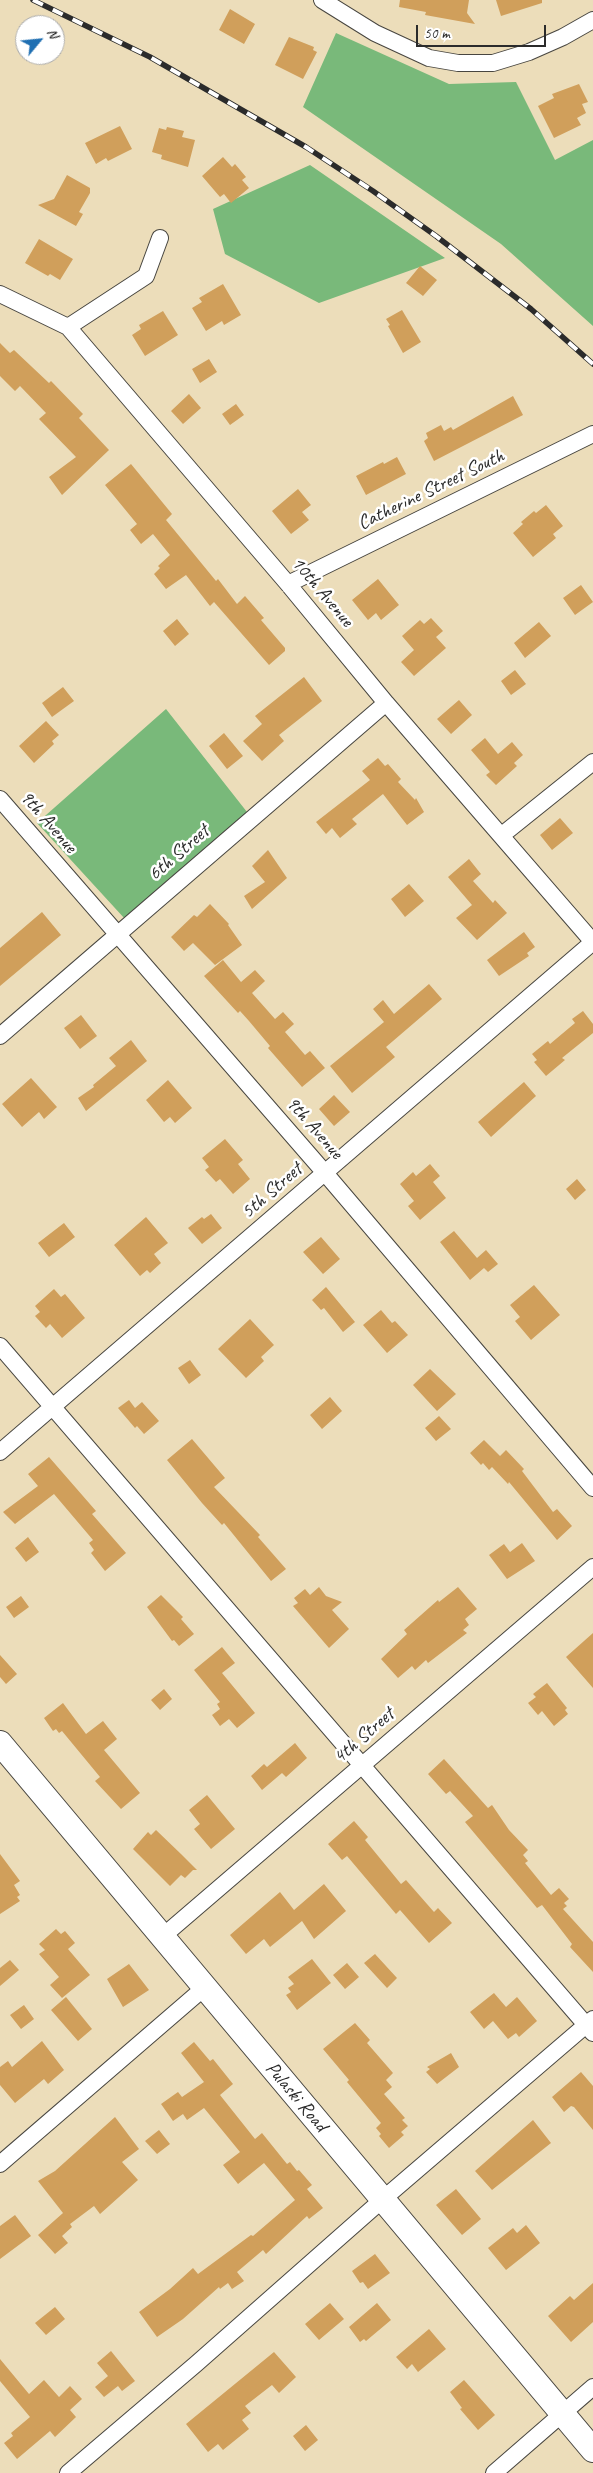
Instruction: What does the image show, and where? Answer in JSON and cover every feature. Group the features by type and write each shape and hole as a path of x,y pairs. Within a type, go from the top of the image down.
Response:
{"main road":[{"name":"Pulaski Road","path":"0,1743 593,2450"}],"street":[{"path":"322,0 375,34 429,58 458,63 493,63 563,37 593,20"},
{"path":"68,327 146,276 160,238"},
{"name":"10th Avenue","path":"0,294 68,327 288,584 386,703 593,942"},
{"name":"Catherine Street South","path":"288,584 593,434"},
{"name":"6th Street","path":"0,1036 386,703"},
{"path":"502,835 593,762"},
{"name":"9th Avenue","path":"0,799 325,1173 593,1488"},
{"name":"5th Street","path":"0,1452 593,942"},
{"path":"0,1346 591,2025 382,2200 196,2364 68,2473"},
{"name":"4th Street","path":"162,1936 593,1567"},
{"path":"0,2164 204,1988"},
{"path":"494,2473 593,2388"}],"green space":[{"path":"336,33 449,84 516,82 555,160 593,140 593,326 501,244 303,107"},
{"path":"310,165 445,258 319,303 225,254 213,209"},
{"path":"166,709 247,812 125,919 37,823"}],"building":[{"path":"400,0 469,0 467,13 475,24 425,15 426,12 399,7"},
{"path":"496,0 542,0 542,3 501,16"},
{"path":"230,9 255,24 244,44 219,30"},
{"path":"289,37 314,47 313,50 317,52 303,79 275,65"},
{"path":"579,84 588,102 582,104 586,113 577,118 581,125 554,138 538,106 554,98 552,94"},
{"path":"120,126 132,149 108,161 106,158 96,164 85,143"},
{"path":"167,127 184,131 182,137 195,140 188,167 161,159 162,155 152,152 159,128 166,130"},
{"path":"223,157 232,167 235,164 246,177 242,180 249,188 231,203 224,194 220,197 202,176"},
{"path":"67,175 90,188 90,193 79,212 83,214 76,226 38,205 54,199"},
{"path":"39,239 73,259 60,280 50,274 48,276 25,263"},
{"path":"420,266 437,280 423,296 406,283"},
{"path":"223,284 241,315 224,325 222,321 206,331 192,308 202,302 199,298"},
{"path":"402,310 421,342 403,353 386,319"},
{"path":"163,311 178,335 145,356 132,335 141,329 139,325"},
{"path":"0,343 10,353 14,350 49,383 51,381 83,414 79,418 109,450 62,495 49,477 76,457 39,419 46,413 20,386 15,391 0,376"},
{"path":"209,359 217,372 200,383 192,369"},
{"path":"189,394 201,408 183,424 171,411"},
{"path":"513,396 523,415 434,461 424,441 428,438 426,433 441,425 444,431 451,427 453,430"},
{"path":"236,404 244,415 230,425 222,414"},
{"path":"397,457 406,474 366,495 356,476"},
{"path":"131,464 172,514 166,520 216,581 218,579 237,604 245,596 264,618 261,620 285,648 285,651 269,665 214,602 210,606 186,575 166,589 154,574 160,568 158,566 170,555 153,534 141,544 130,530 137,524 105,485"},
{"path":"298,489 311,505 302,512 309,520 291,534 272,511"},
{"path":"546,505 563,526 553,534 556,538 533,557 513,533 523,524 521,522 534,511 536,513"},
{"path":"378,579 399,605 381,620 376,613 368,620 352,600"},
{"path":"581,585 593,602 575,615 563,598"},
{"path":"431,618 443,631 436,637 446,648 414,676 401,662 414,650 402,636 420,620 424,624"},
{"path":"177,619 189,634 175,646 163,631"},
{"path":"539,622 551,636 525,658 514,643"},
{"path":"515,670 526,684 511,695 501,681"},
{"path":"304,677 322,701 279,735 284,741 262,761 243,741 262,724 255,716"},
{"path":"63,687 74,701 52,717 42,703"},
{"path":"459,700 472,715 451,734 437,719"},
{"path":"46,721 59,735 52,741 54,744 34,763 19,746"},
{"path":"224,733 243,756 227,769 209,746"},
{"path":"485,738 498,754 512,742 523,755 514,763 517,766 496,785 486,775 490,772 471,750"},
{"path":"378,758 385,766 388,764 401,779 398,782 415,800 416,798 424,812 407,825 383,794 352,819 357,824 340,838 332,828 326,834 316,822 370,780 362,771"},
{"path":"560,818 573,833 552,850 540,835"},
{"path":"268,850 287,878 252,909 244,896 265,882 252,866"},
{"path":"469,859 481,874 473,881 493,903 495,900 507,913 477,940 456,918 472,905 448,877"},
{"path":"409,884 424,901 405,917 391,899"},
{"path":"210,904 229,924 242,945 215,965 193,943 184,951 171,937 194,915 197,917"},
{"path":"42,912 61,935 0,986 0,948"},
{"path":"524,932 535,947 527,953 529,956 499,976 487,960"},
{"path":"223,960 241,982 255,970 265,981 252,993 275,1019 283,1012 294,1024 285,1032 305,1055 310,1051 325,1068 302,1087 268,1048 270,1046 249,1021 240,1011 238,1013 204,976"},
{"path":"429,984 442,999 386,1047 395,1057 352,1093 330,1066 384,1022 373,1009 383,1000 394,1014"},
{"path":"583,1011 593,1024 593,1033 562,1058 565,1060 546,1076 534,1062 537,1060 532,1054 548,1041 550,1044 575,1023 572,1019"},
{"path":"81,1015 97,1036 80,1049 64,1028"},
{"path":"131,1040 147,1061 86,1111 78,1098 94,1087 93,1085 116,1066 109,1058"},
{"path":"31,1078 57,1107 44,1119 39,1112 22,1127 2,1104"},
{"path":"168,1080 192,1108 175,1123 170,1117 164,1122 146,1100"},
{"path":"524,1082 536,1096 491,1137 478,1122"},
{"path":"334,1095 350,1112 334,1126 319,1109"},
{"path":"225,1139 243,1160 238,1164 250,1179 233,1194 220,1179 216,1182 205,1170 209,1167 202,1158"},
{"path":"430,1164 440,1176 433,1182 446,1198 420,1220 408,1206 414,1201 400,1184 413,1172 416,1176"},
{"path":"577,1179 586,1190 575,1200 566,1189"},
{"path":"211,1214 222,1228 202,1244 188,1228 202,1217 204,1219"},
{"path":"146,1217 168,1243 154,1254 161,1263 150,1273 147,1270 140,1276 114,1245"},
{"path":"64,1223 75,1237 49,1257 38,1243"},
{"path":"454,1231 477,1258 486,1250 498,1264 488,1272 484,1268 470,1280 440,1242"},
{"path":"321,1237 340,1259 323,1274 303,1252"},
{"path":"534,1285 560,1315 531,1340 515,1321 520,1317 510,1305"},
{"path":"326,1287 355,1322 343,1332 324,1308 321,1310 312,1300"},
{"path":"54,1289 61,1297 65,1294 85,1318 62,1338 50,1324 46,1328 35,1316 40,1312 35,1306"},
{"path":"381,1310 392,1323 395,1321 408,1335 387,1353 363,1325"},
{"path":"250,1319 274,1345 261,1357 264,1361 246,1378 218,1349"},
{"path":"190,1360 201,1375 189,1384 178,1368"},
{"path":"430,1369 456,1394 437,1411 413,1385"},
{"path":"330,1397 342,1411 322,1429 310,1415"},
{"path":"129,1400 135,1408 142,1402 159,1421 144,1434 137,1426 135,1428 118,1408"},
{"path":"439,1416 451,1429 436,1441 425,1428"},
{"path":"192,1439 225,1478 214,1487 260,1535 258,1537 286,1569 271,1581 224,1523 222,1525 202,1503 167,1460"},
{"path":"484,1440 500,1456 506,1450 524,1469 522,1471 553,1512 557,1509 572,1526 557,1540 509,1482 508,1484 492,1467 489,1470 483,1463 481,1465 470,1453"},
{"path":"49,1457 96,1511 92,1514 126,1553 105,1571 91,1553 94,1550 89,1543 93,1540 54,1494 15,1524 3,1512 38,1486 28,1474"},
{"path":"28,1537 39,1552 26,1562 15,1548"},
{"path":"522,1543 535,1561 507,1579 489,1555 504,1544 510,1552"},
{"path":"319,1587 326,1596 342,1602 332,1610 349,1629 329,1648 293,1606 298,1603 294,1598 305,1589 310,1595"},
{"path":"458,1587 477,1609 465,1619 469,1625 463,1630 467,1633 428,1663 426,1660 415,1670 412,1666 398,1678 381,1659 407,1634 404,1630 438,1600 439,1602"},
{"path":"161,1595 183,1617 181,1619 194,1634 179,1646 174,1640 172,1641 147,1607"},
{"path":"21,1596 29,1607 14,1618 6,1607"},
{"path":"593,1633 593,1688 566,1657"},
{"path":"222,1647 235,1663 222,1673 255,1713 237,1728 229,1719 220,1726 212,1715 220,1709 217,1704 220,1702 194,1670"},
{"path":"0,1655 17,1674 6,1684 0,1677"},
{"path":"547,1683 567,1708 565,1710 568,1714 554,1726 542,1711 538,1715 528,1703 536,1697 533,1694"},
{"path":"164,1689 172,1699 160,1710 151,1700"},
{"path":"63,1703 86,1734 103,1721 117,1739 104,1750 140,1793 121,1809 95,1781 100,1777 62,1731 59,1733 56,1729 53,1731 44,1718"},
{"path":"295,1743 307,1758 286,1777 282,1773 262,1790 251,1776 264,1764 267,1767"},
{"path":"444,1759 488,1808 492,1805 509,1830 528,1850 523,1855 528,1861 525,1863 551,1895 559,1888 569,1899 564,1903 567,1906 563,1909 593,1942 593,1972 570,1947 572,1944 542,1905 537,1908 465,1822 473,1816 450,1791 446,1794 428,1774"},
{"path":"207,1795 235,1829 211,1849 194,1829 200,1824 189,1810"},
{"path":"354,1821 368,1837 365,1840 401,1884 406,1880 434,1912 438,1908 452,1923 429,1943 400,1910 396,1914 347,1856 342,1860 328,1844"},
{"path":"156,1830 197,1870 193,1870 185,1878 181,1875 170,1886 133,1849 148,1832 151,1835"},
{"path":"0,1854 20,1881 14,1885 20,1895 17,1897 20,1901 0,1914"},
{"path":"324,1884 346,1911 314,1939 302,1921 270,1947 264,1939 246,1954 230,1935 280,1892 294,1910"},
{"path":"56,1929 61,1934 65,1931 75,1943 68,1949 90,1975 62,1998 50,1985 59,1977 39,1954 45,1950 39,1944"},
{"path":"375,1954 397,1978 387,1988 364,1963"},
{"path":"312,1959 331,1983 297,2010 286,1995 291,1992 288,1988 294,1984 288,1977"},
{"path":"10,1960 19,1970 0,1986 0,1968"},
{"path":"347,1963 359,1977 345,1989 333,1975"},
{"path":"129,1964 149,1990 123,2007 107,1979"},
{"path":"494,1993 506,2007 517,1997 537,2021 519,2037 516,2033 508,2039 493,2021 484,2029 470,2012"},
{"path":"66,1997 92,2029 78,2041 51,2010"},
{"path":"24,2005 34,2019 21,2029 10,2015"},
{"path":"355,2023 370,2040 367,2043 393,2073 386,2080 392,2087 384,2094 405,2118 402,2120 408,2126 401,2132 404,2135 389,2148 379,2136 381,2134 376,2128 381,2123 323,2049"},
{"path":"42,2041 64,2070 48,2084 44,2079 15,2103 0,2085 0,2067 8,2061 12,2067"},
{"path":"194,2042 210,2061 213,2059 233,2084 220,2095 255,2139 262,2133 287,2164 290,2162 297,2171 299,2170 312,2185 307,2189 323,2208 309,2219 307,2216 266,2254 263,2250 237,2272 244,2281 232,2289 228,2283 220,2289 219,2287 183,2319 157,2337 139,2312 170,2289 193,2268 198,2274 251,2235 253,2236 295,2200 264,2163 238,2184 223,2165 240,2152 204,2108 187,2120 183,2114 173,2121 161,2104 178,2092 182,2097 204,2082 181,2053"},
{"path":"451,2053 459,2067 437,2084 426,2072 430,2069 427,2067"},
{"path":"581,2072 593,2086 593,2130 574,2107 571,2106 564,2112 552,2097"},
{"path":"115,2117 139,2149 122,2162 138,2180 100,2214 94,2206 70,2224 72,2227 62,2236 68,2243 55,2254 38,2235 63,2213 38,2181 55,2171"},
{"path":"533,2120 551,2143 492,2190 475,2171"},
{"path":"159,2130 170,2144 157,2154 145,2141"},
{"path":"456,2189 481,2219 462,2235 436,2205"},
{"path":"15,2215 31,2236 0,2259 0,2226"},
{"path":"526,2225 540,2243 506,2270 488,2248 513,2228 517,2233"},
{"path":"375,2254 390,2273 368,2289 363,2282 360,2283 352,2271"},
{"path":"593,2283 593,2322 571,2342 548,2316 570,2296 574,2300"},
{"path":"330,2303 344,2319 319,2340 305,2324"},
{"path":"377,2303 391,2320 366,2341 364,2339 360,2342 349,2327"},
{"path":"55,2307 65,2319 46,2335 35,2323"},
{"path":"429,2329 446,2349 418,2372 412,2364 407,2369 396,2357"},
{"path":"111,2351 135,2381 122,2391 118,2386 104,2397 95,2387 108,2376 97,2363"},
{"path":"274,2352 296,2377 279,2393 272,2385 245,2406 251,2413 242,2420 249,2429 223,2450 218,2444 208,2452 186,2424"},
{"path":"0,2359 29,2394 44,2380 59,2397 70,2386 82,2399 70,2410 76,2417 55,2437 50,2431 17,2459 4,2443 13,2436 11,2433 30,2417 0,2381"},
{"path":"464,2380 495,2415 478,2430 460,2409 462,2408 450,2392"},
{"path":"306,2425 318,2440 305,2451 293,2436"}],"railway":[{"path":"33,0 150,57 306,147 373,191 436,236 531,309 593,364"}]}
